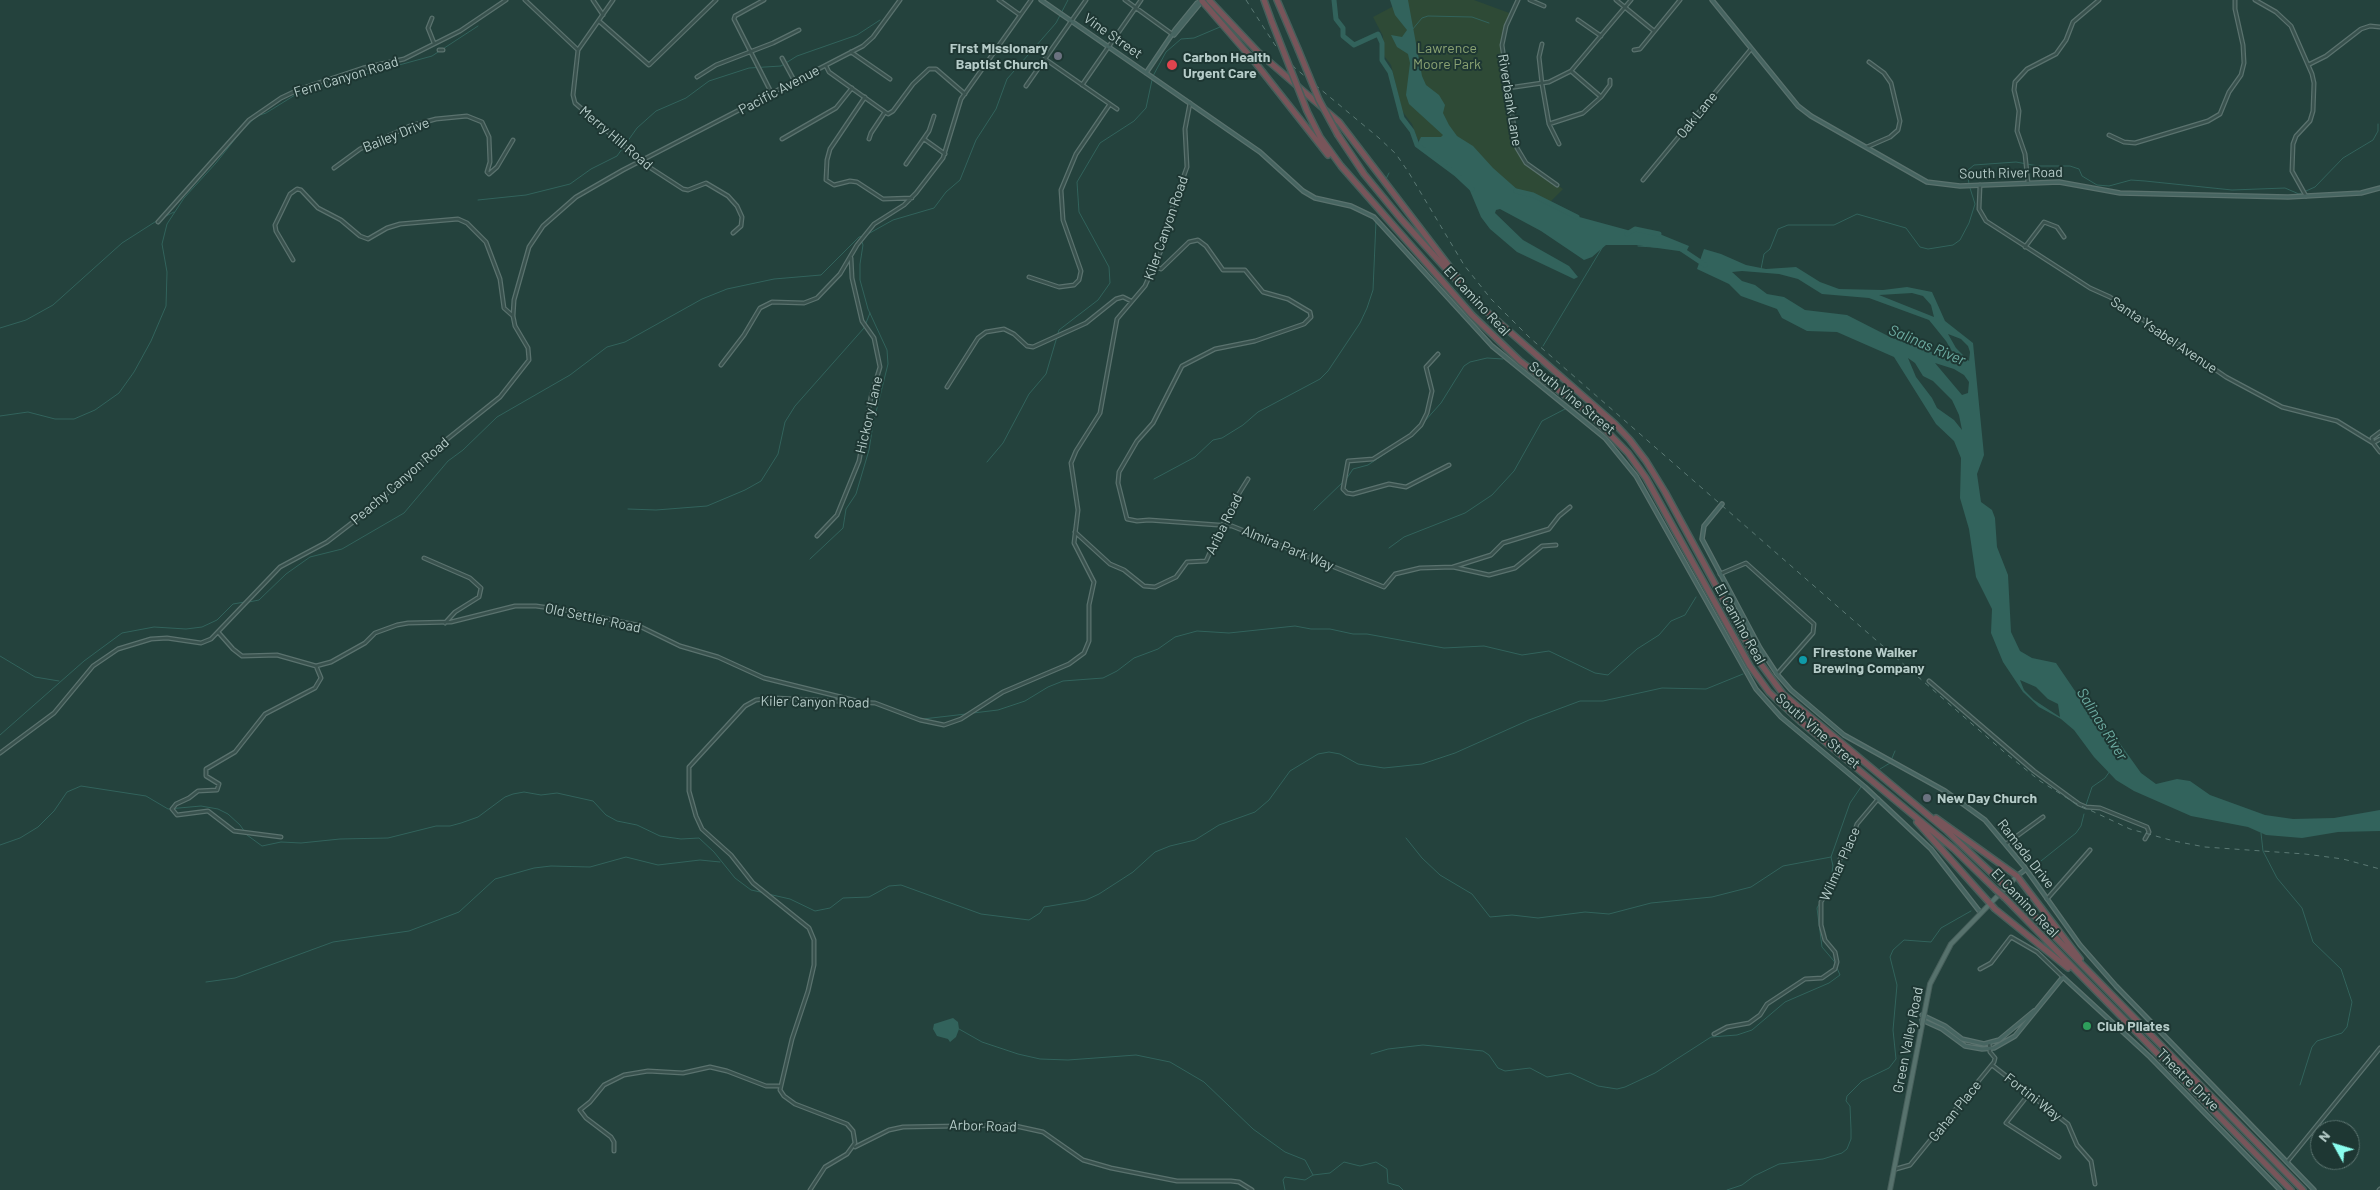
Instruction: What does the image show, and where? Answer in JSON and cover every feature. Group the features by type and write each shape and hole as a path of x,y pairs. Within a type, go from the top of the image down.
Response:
{"highway":[{"path":"1202,0 1250,55 1338,168 1356,184"},
{"path":"1209,0 1258,52 1330,112 1348,132 1477,303"},
{"name":"El Camino Real","path":"1264,0 1307,111 1325,145 1356,184 1490,334 1520,361 1592,416 1620,443 1646,478 1761,682 1781,705 1954,849 1995,888 2290,1190"},
{"name":"El Camino Real","path":"1277,0 1319,100 1338,135 1364,174 1395,212 1477,303 1615,424 1630,440 1646,461 1665,492 1752,652 1784,694 1924,812 2001,882 2304,1190"},
{"path":"1903,806 1954,861 1989,903 2084,980"},
{"path":"1924,812 1933,816 2017,876 2094,977"}],"main road":[{"name":"Green Valley Road","path":"1890,1190 1896,1169 1922,1018 1930,984 1950,944 2017,876"}],"street":[{"name":"Fern Canyon Road","path":"158,222 249,120 281,98 300,89 363,68 404,59 460,31 506,0"},
{"path":"525,0 578,50 613,0"},
{"path":"593,0 602,15"},
{"path":"598,20 649,65 716,0"},
{"path":"764,0 735,16 734,19 772,94"},
{"name":"Pacific Avenue","path":"642,160 851,52 873,37 900,0"},
{"path":"999,0 1020,15"},
{"path":"720,365 744,335 760,308 772,302 804,303 814,300 840,274 862,238 876,222 912,198 945,154 958,107 965,94 1031,0"},
{"name":"Vine Street","path":"1042,0 1146,73"},
{"path":"1026,86 1086,0"},
{"path":"1125,0 1173,35"},
{"path":"1082,85 1142,0"},
{"path":"1146,73 1173,35 1202,0"},
{"name":"Riverbank Lane","path":"1518,0 1502,39 1519,153 1526,163 1557,185"},
{"path":"1530,0 1544,6"},
{"path":"1616,0 1654,32"},
{"path":"1508,88 1542,84 1561,78 1571,71 1631,0"},
{"path":"1634,50 1640,48 1680,0"},
{"path":"2028,183 2025,154 2017,131 2019,111 2014,90 2015,82 2027,69 2056,54 2066,40 2073,22 2099,0"},
{"path":"2109,136 2124,142 2135,143 2208,121 2220,114 2244,63 2243,45 2235,9 2235,0"},
{"path":"2255,0 2276,12 2291,26 2314,83 2313,111 2310,121 2296,136 2293,144 2292,171 2306,196"},
{"name":"South River Road","path":"1715,1 1751,49 1798,106 1811,116 1927,182 1947,186 2067,183 2120,193 2306,196 2361,193 2380,188"},
{"path":"432,18 428,28 434,43"},
{"path":"1578,20 1601,36"},
{"path":"2308,65 2326,56 2361,29 2370,26 2380,27"},
{"path":"697,77 716,66 799,30"},
{"path":"1542,44 1539,57 1542,84 1549,124 1559,144"},
{"name":"Oak Lane","path":"1643,180 1751,49"},
{"name":"Merry Hill Road","path":"578,50 573,95 575,103 642,160 683,189 688,190 706,183 728,196 735,203 742,217 740,226 733,233"},
{"path":"851,52 890,79"},
{"path":"782,58 795,82"},
{"path":"1045,59 1117,109"},
{"path":"1867,147 1890,137 1898,130 1900,121 1891,83 1884,73 1869,62"},
{"path":"826,66 829,72 888,114 893,111 913,84 928,69 936,69 965,94"},
{"path":"1571,71 1601,97"},
{"name":"South Vine Street","path":"1146,73 1260,152 1303,192 1315,198 1351,206 1374,217 1472,326 1511,362 1605,438 1636,476 1756,690 1780,716 1878,798 1938,856 1980,912"},
{"path":"1549,124 1583,113 1601,97 1610,84 1610,80"},
{"path":"782,139 836,108 852,88"},
{"path":"865,97 830,149 827,160 826,180 834,185 850,181 857,182 883,199 912,198"},
{"name":"Kiler Canyon Road","path":"780,1086 796,1023 808,991 814,965 814,945 809,928 764,893 730,853 702,829 689,791 689,767 750,702 774,698 861,702 882,705 920,720 944,725 962,719 1003,692 1069,664 1087,649 1090,641 1088,609 1094,582 1075,548 1078,510 1072,472 1073,458 1100,413 1114,325 1131,301 1146,286 1156,265 1187,167 1185,129 1190,102"},
{"path":"1029,277 1059,287 1074,285 1079,280 1081,271 1066,232 1060,207 1061,190 1076,154 1110,104"},
{"path":"869,140 871,133 885,112"},
{"name":"Bailey Drive","path":"334,168 360,149 410,126 436,119 467,116 482,122 489,137 490,162 487,172 490,174 497,167 513,140"},
{"path":"906,164 924,139 934,116"},
{"path":"924,139 945,154"},
{"path":"513,316 524,262 529,246 538,231 576,197 642,160"},
{"name":"Santa Ysabel Avenue","path":"1980,185 1979,209 1983,217 2025,246 2119,303 2226,378 2282,407 2336,421 2373,443 2380,452"},
{"path":"293,260 276,232 275,225 290,194 297,189 301,190 318,208 341,220 360,236 368,240 387,228 400,224 458,219 467,223 486,242 500,279 504,308 513,316"},
{"path":"2025,246 2044,222 2057,227 2064,237"},
{"name":"Almira Park Way","path":"1156,265 1160,269 1190,242 1198,240 1206,246 1223,270 1245,270 1263,292 1288,298 1310,312 1311,317 1304,324 1256,341 1215,349 1182,366 1153,423 1137,441 1119,472 1118,482 1127,519 1136,522 1149,520 1232,526 1384,588 1392,576 1399,572 1420,568 1453,567"},
{"name":"Hickory Lane","path":"817,536 837,515 862,451 872,397 880,367 876,344 865,325 854,286 850,257"},
{"path":"947,387 978,338 986,332 1004,329 1014,334 1027,346 1033,347 1093,319 1116,299 1123,297 1131,301"},
{"name":"Peachy Canyon Road","path":"0,753 54,713 93,666 118,649 151,639 167,638 201,643 211,639 243,603 280,567 327,542 370,509 441,444 500,397 529,360 528,348 515,326 513,316"},
{"path":"1438,354 1426,367 1432,391 1427,413 1421,425 1411,435 1374,459 1362,462 1349,461 1343,491 1349,494 1389,484 1406,487 1449,465"},
{"path":"2380,432 2372,438 2373,443 2380,439"},
{"name":"Ariba Road","path":"1075,532 1110,564 1124,570 1144,586 1151,587 1176,577 1187,562 1203,563 1206,561 1222,525 1248,479"},
{"name":"Ramada Drive","path":"1722,504 1704,526 1702,533 1704,544 1764,655 1777,674 1791,690 1844,735 1964,803 1985,820 2026,869 2080,945 2123,994 2314,1190"},
{"path":"1453,567 1491,555 1503,543 1549,529 1558,516 1570,507"},
{"path":"1453,567 1489,575 1515,568 1542,546 1556,545"},
{"path":"424,558 470,578 481,588 479,597 455,612 445,622"},
{"path":"1720,574 1746,563 1814,624 1813,633 1777,674"},
{"name":"Old Settler Road","path":"316,666 332,662 357,648 380,630 408,623 445,622 515,606 564,610 637,625 680,646 718,657 745,672 780,684 833,694 861,702"},
{"path":"218,632 242,656 277,655 316,666 321,678 315,688 265,714 235,752 206,769 206,776 219,784 217,790 198,791 176,804 172,809 177,814 208,811 221,820 229,829 281,837"},
{"path":"1929,680 2034,771 2079,804 2086,807 2100,808 2147,827 2149,832 2145,839"},
{"name":"Wilmar Place","path":"1714,1034 1727,1026 1749,1023 1760,1015 1767,1004 1805,980 1822,978 1836,967 1835,952 1825,940 1820,916 1822,902 1836,877 1840,859 1849,847 1857,824 1878,798"},
{"path":"2006,844 2043,817"},
{"path":"2047,899 2090,850"},
{"name":"Green Valley Road","path":"2017,876 2026,869"},
{"path":"1922,1018 1942,1029 1965,1046 1974,1049 1989,1049 2001,1046 2015,1036 2063,977 2042,956 2012,937 1990,963 1980,969"},
{"name":"Theatre Drive","path":"2063,977 2150,1058 2280,1190"},
{"path":"2015,1036 2014,1034 2036,1009"},
{"path":"1922,1018 1945,1026 1962,1039 1975,1043 1988,1043 1999,1040 2025,1020"},
{"path":"1988,1043 1989,1049 1995,1058 1992,1065"},
{"path":"2287,1162 2380,1048"},
{"name":"Gahan Place","path":"1896,1169 1910,1165 1992,1065"},
{"name":"Fortini Way","path":"1992,1065 2071,1127 2077,1146 2091,1161 2095,1184"},
{"path":"614,1151 614,1142 611,1137 586,1118 580,1110 590,1102 604,1085 624,1075 648,1071 683,1073 710,1067 727,1071 766,1086 780,1086 784,1096 794,1104 847,1124 854,1135 854,1147 847,1154 827,1166 810,1190"},
{"path":"2028,1095 2006,1123 2059,1157"},
{"name":"Arbor Road","path":"854,1147 889,1130 903,1127 1011,1125 1043,1132 1083,1160 1111,1168 1178,1181 1239,1182 1252,1190"}],"green space":[{"name":"Lawrence Moore Park","path":"1405,0 1474,0 1512,14 1502,39 1517,148 1526,163 1563,189 1549,203 1468,186 1432,155 1417,138 1412,124 1402,111 1391,65 1382,53 1383,36 1373,17"}],"water":[{"path":"1390,0 1408,0 1422,76 1426,85 1439,95 1445,105 1443,113 1449,125 1457,136 1473,146 1493,168 1519,191 1533,195 1572,215 1631,231 1635,229 1662,235 1689,246 1686,252 1636,245 1606,245 1592,257 1584,260 1541,231 1500,209 1496,210 1495,213 1523,240 1569,266 1578,277 1574,279 1517,252 1490,229 1481,217 1468,186 1456,174 1417,145 1421,137 1441,137 1443,135 1409,104 1406,95 1410,63 1408,54 1397,47 1391,35 1402,37 1407,30 1395,15"},
{"path":"1704,249 1746,265 1766,269 1796,267 1820,282 1839,289 1883,290 1907,287 1932,292 1945,321 1973,343 1984,455 1977,474 1981,502 1992,510 1995,518 1997,547 2008,575 2011,632 2020,651 2032,658 2056,663 2090,713 2116,738 2141,773 2156,784 2177,779 2190,781 2210,795 2265,815 2293,819 2334,818 2380,810 2380,831 2338,832 2302,838 2266,835 2248,827 2191,816 2134,791 2116,780 2094,757 2074,730 2061,719 2039,707 2023,692 2003,662 1991,633 1992,609 1976,577 1969,529 1960,498 1961,458 1954,441 1936,424 1894,357 1837,332 1807,331 1782,318 1777,309 1741,296 1729,284 1697,269","holes":["1732,272 1779,274 1798,279 1822,294 1869,298 1929,320 1946,341 1957,360 1951,360 1924,349 1912,336 1894,339 1847,315 1805,310 1784,297 1767,294 1755,285 1742,281","1912,293 1923,296 1931,305 1934,317 1879,295","1948,334 1961,339 1968,346 1970,352 1969,361 1956,348","1908,358 1915,363 1923,376 1933,381 1952,400 1959,415 1962,430 1954,420 1937,408 1916,377","1935,363 1954,369 1964,375 1969,382 1968,393 1962,395","2020,680 2036,687 2048,699 2058,704 2060,717 2034,700 2024,690"]},
{"path":"953,1018 958,1022 959,1029 956,1037 950,1042 948,1039 937,1036 933,1029 934,1024"}],"waterway":[{"path":"868,234 893,220 934,208 946,192 960,180 976,140 996,109 1007,79 1056,23 1068,0"},
{"name":"Salinas River","path":"1334,0 1336,19 1343,28 1343,36 1354,45 1378,34 1382,43 1382,60 1390,72 1402,118 1412,131 1417,145 1456,174 1472,189"},
{"path":"1412,30 1422,18 1428,16 1472,17 1489,23"},
{"path":"478,200 526,195 570,184 591,169 617,156 637,128 656,111 686,98 709,81 749,68 781,66 797,56 857,35 880,20"},
{"path":"0,416 28,412 55,419 74,419 95,410 119,393 134,372 151,341 166,306 167,272 162,244 167,224 184,198 216,163 243,129 257,116 266,113 295,95 309,92 315,88 432,56 478,26"},
{"path":"1153,76 1166,52 1181,39 1194,38 1220,27 1227,33"},
{"path":"987,462 1003,443 1029,394 1046,374 1059,330 1098,300 1110,283 1109,267 1079,212 1077,182 1100,143 1134,121 1146,108 1152,80"},
{"path":"1969,184 1967,171 1974,165 2016,162 2038,166 2070,166 2079,169 2082,176 2097,185 2109,186 2131,180 2232,190 2285,188 2299,194 2315,187 2343,158 2373,140 2378,131 2378,124"},
{"path":"1386,179 1389,173"},
{"path":"1761,269 1764,254 1770,249 1778,229 1788,225 1834,225 1857,214 1906,228 1920,247 1928,249 1953,245 1960,240 1969,223 1975,204 1970,188"},
{"name":"Salinas River","path":"1516,191 1533,195 1577,217"},
{"path":"164,217 174,212"},
{"path":"0,328 26,320 53,305 122,243 158,220"},
{"path":"1154,479 1195,457 1213,440 1222,438 1243,425 1258,412 1320,379 1328,371 1360,323 1373,290 1376,221"},
{"name":"Salinas River","path":"1627,234 1635,229 1659,234"},
{"path":"249,602 259,600 286,574 310,557 342,549 404,513 448,461 463,450 497,417 570,375 607,347 625,342 702,299 727,289 774,279 821,275 859,237 864,236"},
{"path":"810,559 843,528 846,509 856,494 869,450 873,424 888,364 887,350 868,309 860,280 862,242"},
{"path":"1638,246 1669,248"},
{"path":"1543,346 1602,248"},
{"name":"Salinas River","path":"1681,249 1705,265"},
{"path":"628,509 656,510 707,506 761,481 778,454 785,422 795,406 864,328 870,313"},
{"path":"1424,422 1441,403 1464,366 1470,362 1487,358 1503,359"},
{"path":"1389,548 1404,537 1465,513 1492,495 1514,471 1542,421 1567,408"},
{"path":"1347,478 1353,469 1368,465 1411,436"},
{"path":"1314,510 1344,481"},
{"path":"973,713 998,710 1025,701 1048,687 1063,681 1103,678 1117,671 1134,658 1158,649 1175,637 1197,631 1229,633 1295,626 1311,629 1330,629 1353,634 1367,634 1444,648 1484,646 1522,655 1549,651 1595,673 1608,675 1637,649 1659,635 1671,621 1685,615 1696,597"},
{"path":"0,735 84,661 122,633 154,627 186,629 202,627 217,620 233,604 245,602"},
{"path":"0,656 35,677 59,681"},
{"path":"768,894 790,899 815,911 830,908 843,898 869,897 889,886 901,885 981,914 1029,920 1040,913 1044,907 1086,900 1099,894 1133,872 1155,852 1195,840 1219,825 1255,812 1269,800 1290,771 1318,754 1329,752 1340,754 1358,764 1384,768 1422,764 1455,753 1529,720 1580,701 1603,701 1662,688 1706,689 1743,674"},
{"path":"923,719 966,714"},
{"path":"1880,769 1890,763 1895,751"},
{"path":"2086,805 2092,787 2105,778 2110,771"},
{"path":"0,845 20,838 38,827 54,811 67,792 81,786 146,796 168,809 201,806 218,809 228,814 240,825 247,835 262,846 281,842 301,843 340,839 388,838 436,826 450,826 461,823 478,817 505,797 513,794 524,792 541,795 557,793 593,801 606,815 617,821 637,825 660,836 681,839 699,838 714,852 735,878 751,890 765,893"},
{"path":"1371,1054 1388,1049 1423,1045 1483,1051 1489,1055 1498,1068 1505,1071 1530,1068 1547,1077 1570,1073 1598,1086 1617,1089 1655,1073 1711,1037 1737,1035 1752,1030 1785,1002 1829,983 1840,975 1834,961 1822,947 1817,908 1830,885 1833,866 1831,857 1850,803 1861,787"},
{"path":"2031,869 2076,833 2081,826 2084,814"},
{"path":"2261,833 2263,851 2277,878 2302,908 2313,942 2341,969 2352,1002 2347,1027 2342,1033 2317,1041 2312,1047 2300,1085"},
{"path":"1406,838 1422,858 1440,875 1472,894 1490,917 1512,915 1538,918 1585,912 1609,914 1651,903 1712,897 1751,887 1783,866 1831,857"},
{"path":"206,982 235,978 333,942 409,931 459,912 495,879 534,868 551,866 590,867 626,857 658,865 700,860 720,862"},
{"path":"1727,1190 1742,1185 1754,1176 1779,1164 1823,1159 1842,1153 1847,1149 1851,1139 1850,1106 1846,1101 1847,1096 1862,1081 1889,1068 1896,1059 1893,1030 1897,985 1890,957 1893,950 1904,940 1931,942 1941,928 1971,911"},
{"path":"959,1029 982,1042 1040,1059 1068,1060 1136,1055 1170,1062 1204,1082 1253,1129 1285,1152 1305,1160 1313,1175"},
{"path":"1285,1190 1283,1180 1285,1177 1305,1180 1313,1175 1330,1173 1344,1162 1360,1166 1376,1162 1387,1169 1388,1183 1399,1186 1403,1190"}],"railway":[{"path":"1246,0 1275,45 1295,68 1396,154 1464,265 1491,299 1529,337 2003,751 2040,781 2075,803 2130,829 2174,841 2205,847 2305,854 2343,859 2380,869"}],"place":[{"name":"First Missionary Baptist Church","path":"1058,56"},
{"name":"Carbon Health Urgent Care","path":"1172,65"},
{"name":"Firestone Walker Brewing Company","path":"1803,660"},
{"name":"New Day Church","path":"1927,798"},
{"name":"Club Pilates","path":"2087,1026"}]}
